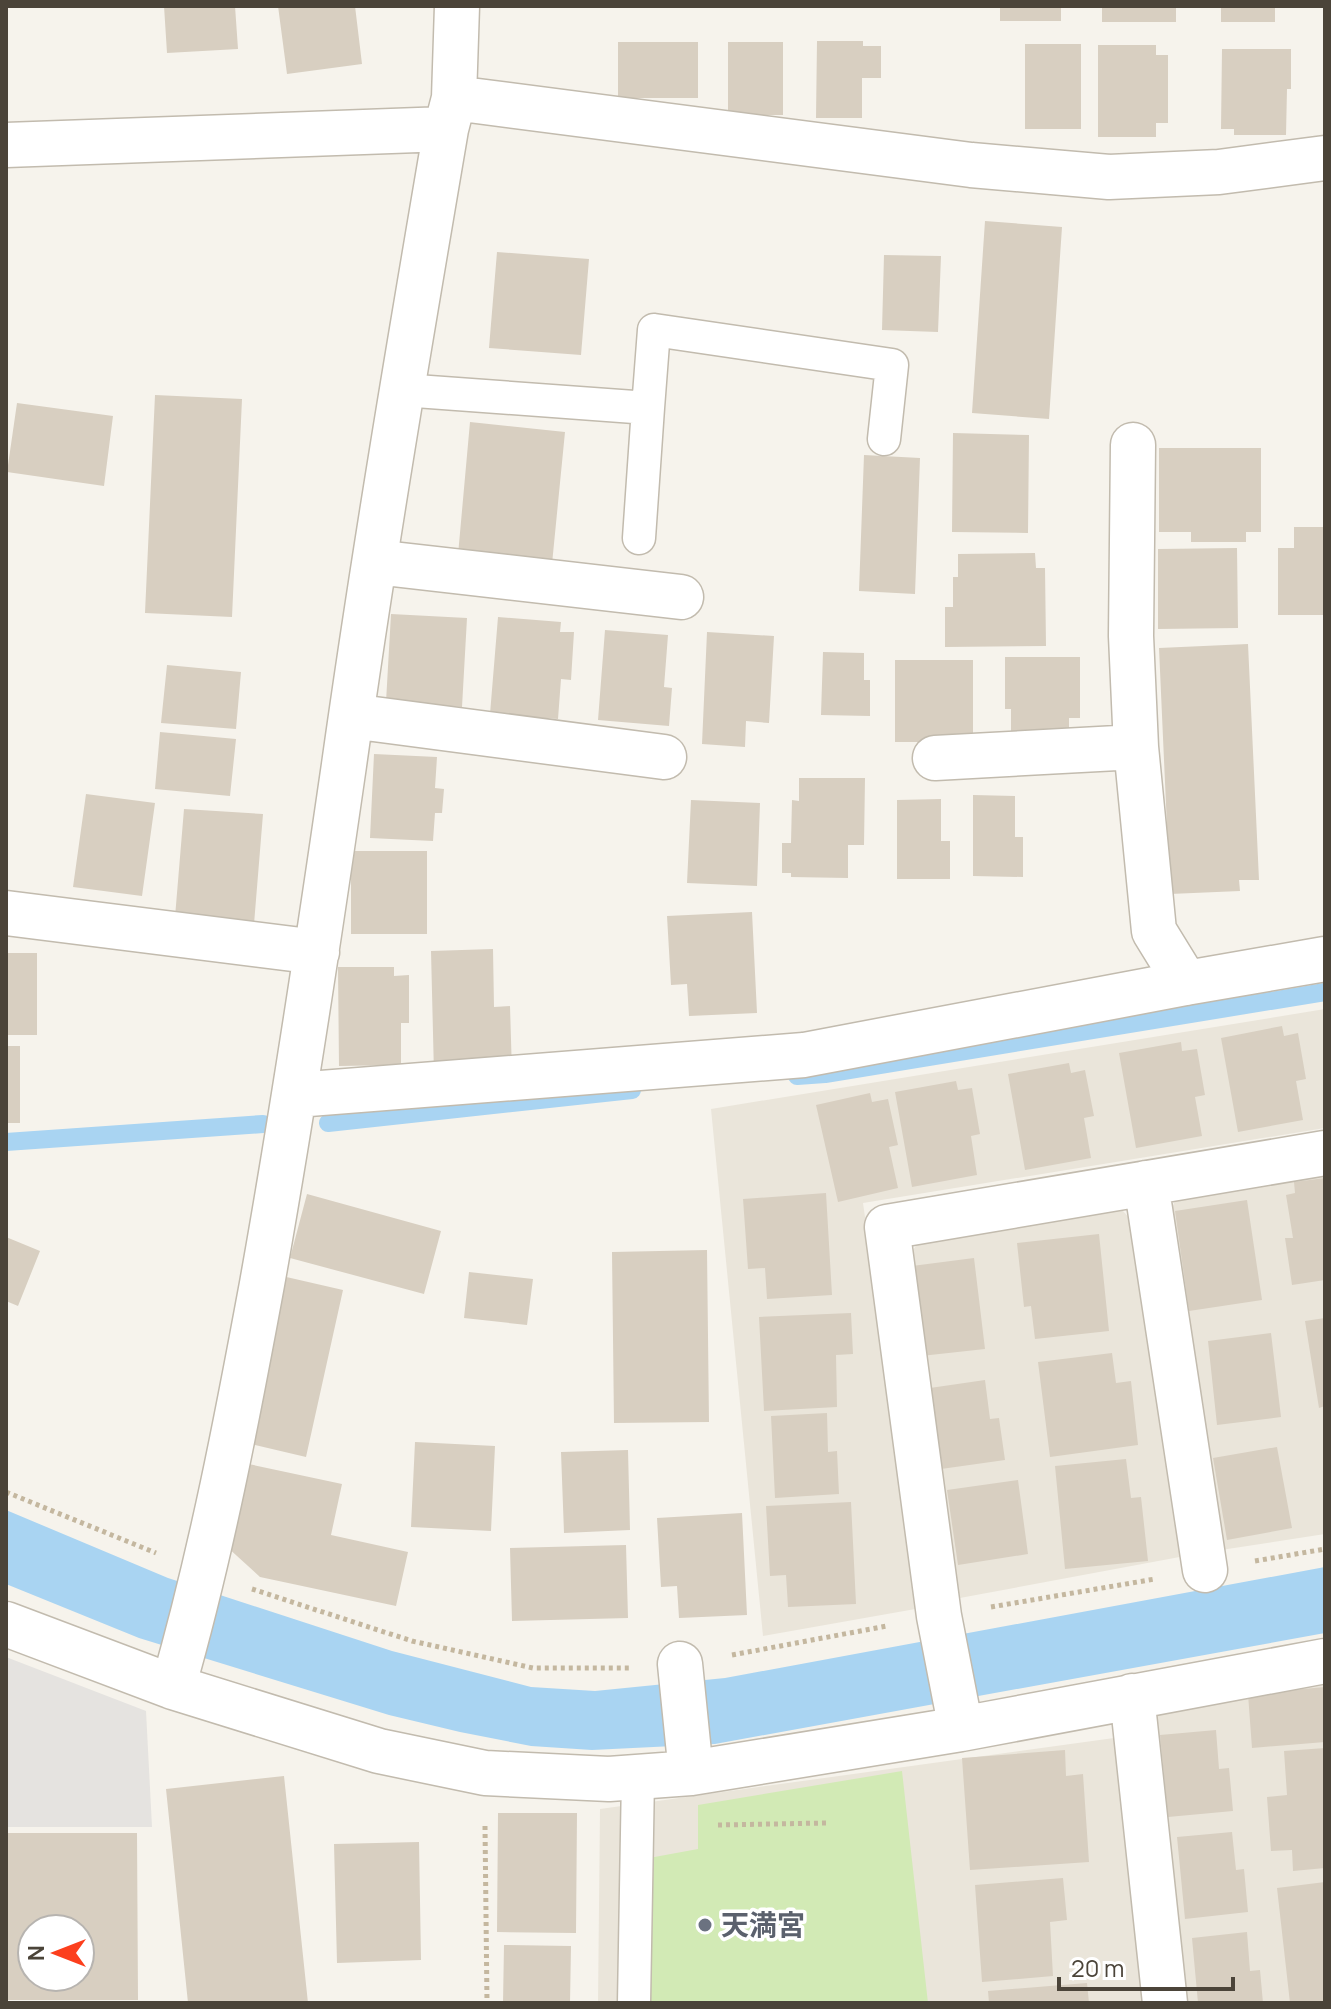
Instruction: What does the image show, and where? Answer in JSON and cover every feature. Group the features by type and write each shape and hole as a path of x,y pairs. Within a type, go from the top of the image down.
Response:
{"street":[{"path":"178,1672 204,1579 296,1095 375,562 450,113 457,6"},
{"path":"6,145 450,113 1109,177 1219,172 1325,158"},
{"path":"1133,445 1131,636 1136,747 1154,931 1186,983"},
{"path":"375,562 681,597"},
{"path":"351,716 664,757"},
{"path":"935,758 1136,747"},
{"path":"6,913 317,952"},
{"path":"296,1095 804,1055 1325,959"},
{"path":"959,1719 941,1624 887,1227 1325,1153"},
{"path":"1146,1183 1205,1570"},
{"path":"6,1624 178,1672 379,1751 485,1773 609,1779 638,1777 690,1762 959,1719 1132,1696 1325,1661"},
{"path":"681,1671 690,1762"},
{"path":"1132,1696 1165,2003"}],"lane":[{"path":"639,538 654,330 892,365 884,439"},
{"path":"402,390 648,408"},
{"path":"634,2003 638,1777"}],"path":[{"path":"6,1492 204,1579 412,1641 533,1668 681,1671 1325,1549"},
{"path":"485,1773 487,2003"},
{"path":"716,1825 826,1823"}],"shaded area":[{"path":"1325,1009 1325,1128 863,1203 921,1608 763,1636 711,1109"},
{"path":"1325,1172 1325,1534 1221,1550 1165,1224 1175,1201"},
{"path":"1122,1210 1137,1226 1185,1556 949,1600 902,1267 923,1235"},
{"path":"6,1657 146,1711 152,1827 6,1827"},
{"path":"1325,1683 1325,2003 1182,2003 1149,1715"},
{"path":"1114,1738 1146,2003 598,2003 600,1809"}],"green space":[{"path":"902,1771 928,2003 651,2003 649,1858 698,1849 698,1805"}],"water":[{"path":"6,1510 168,1578 392,1651 531,1687 595,1691 725,1678 1325,1567 1325,1633 715,1744 592,1750 531,1746 389,1715 139,1638 6,1584"}],"building":[{"path":"164,6 235,6 238,49 167,53"},
{"path":"278,6 355,6 362,64 287,74"},
{"path":"1000,6 1061,6 1061,21 1000,21"},
{"path":"1102,6 1176,6 1176,22 1102,22"},
{"path":"1221,6 1275,6 1275,22 1221,22"},
{"path":"817,41 863,41 863,46 881,46 881,78 862,78 862,118 816,118"},
{"path":"618,42 698,42 698,98 618,98"},
{"path":"728,42 783,42 783,115 728,115"},
{"path":"1025,44 1081,44 1081,129 1025,129"},
{"path":"1098,45 1156,45 1156,55 1168,55 1168,123 1156,123 1156,137 1098,137"},
{"path":"1222,49 1291,49 1286,135 1234,135 1234,129 1221,129"},
{"path":"985,221 1062,227 1049,419 972,413"},
{"path":"497,252 589,259 581,355 489,348"},
{"path":"884,255 941,256 938,332 882,330"},
{"path":"155,395 242,399 232,617 145,613"},
{"path":"17,403 113,416 104,486 7,472"},
{"path":"470,422 565,432 552,564 458,555"},
{"path":"953,433 1029,435 1028,533 952,532"},
{"path":"1159,448 1261,448 1261,532 1246,532 1246,542 1191,542 1191,532 1159,532"},
{"path":"864,455 920,458 915,594 859,591"},
{"path":"1294,527 1325,527 1325,615 1278,615 1278,548 1294,548"},
{"path":"1237,548 1238,628 1158,629 1158,549"},
{"path":"1035,553 1036,568 1045,568 1046,646 945,647 945,607 953,607 953,577 958,577 958,554"},
{"path":"391,614 467,618 462,707 386,702"},
{"path":"498,617 561,622 560,632 574,632 571,680 561,679 558,719 490,714"},
{"path":"605,630 668,635 664,687 672,688 669,726 598,720"},
{"path":"707,632 774,636 769,723 746,721 745,747 702,744"},
{"path":"1248,644 1259,880 1239,880 1240,891 1170,894 1159,648"},
{"path":"823,652 864,653 864,680 870,680 870,716 821,715"},
{"path":"1005,657 1080,657 1080,718 1069,718 1069,731 1011,731 1011,709 1005,709"},
{"path":"895,660 973,660 973,742 895,742"},
{"path":"167,665 241,672 236,729 161,723"},
{"path":"160,732 236,739 230,796 155,789"},
{"path":"374,754 437,757 435,788 444,789 442,813 435,813 433,841 370,838"},
{"path":"799,778 865,778 864,845 848,845 848,878 791,877 791,873 782,873 782,843 791,843 792,800 799,801"},
{"path":"86,794 155,803 142,896 73,887"},
{"path":"973,795 1015,796 1015,837 1023,837 1023,877 973,876"},
{"path":"941,799 941,841 950,841 950,879 897,879 897,800"},
{"path":"691,800 760,803 757,886 687,883"},
{"path":"184,809 263,814 254,924 175,917"},
{"path":"351,851 427,851 427,934 351,934"},
{"path":"752,912 757,1013 689,1016 687,984 671,985 667,916"},
{"path":"493,949 494,1007 510,1006 512,1073 434,1074 431,951"},
{"path":"6,953 37,953 37,1035 6,1035"},
{"path":"338,967 394,967 394,976 409,975 409,1023 401,1023 401,1065 339,1066"},
{"path":"1282,1026 1284,1036 1298,1033 1306,1079 1296,1081 1303,1120 1238,1132 1221,1038"},
{"path":"1181,1042 1182,1051 1197,1049 1205,1095 1195,1097 1202,1136 1136,1148 1119,1053"},
{"path":"6,1046 20,1046 20,1123 6,1123"},
{"path":"1069,1063 1071,1073 1085,1070 1094,1116 1084,1118 1091,1158 1025,1170 1008,1074"},
{"path":"956,1081 958,1090 972,1088 980,1134 971,1136 977,1175 912,1187 895,1092"},
{"path":"870,1093 872,1102 888,1099 898,1145 889,1147 898,1188 838,1202 816,1105"},
{"path":"1325,1178 1325,1280 1292,1285 1285,1238 1293,1238 1286,1195 1295,1193 1294,1182"},
{"path":"826,1193 832,1295 767,1299 765,1268 748,1269 743,1199"},
{"path":"307,1194 441,1231 424,1294 290,1258"},
{"path":"1247,1200 1262,1300 1189,1311 1175,1211"},
{"path":"1099,1234 1109,1331 1035,1339 1031,1306 1024,1307 1017,1243"},
{"path":"6,1237 40,1251 18,1306 6,1301"},
{"path":"707,1250 709,1422 614,1423 612,1252"},
{"path":"974,1258 985,1349 921,1356 912,1266"},
{"path":"469,1272 533,1279 527,1325 464,1318"},
{"path":"282,1276 343,1290 306,1457 246,1443"},
{"path":"851,1313 853,1354 836,1355 837,1407 764,1411 759,1317"},
{"path":"1325,1318 1325,1406 1319,1408 1305,1321"},
{"path":"1271,1333 1281,1417 1217,1425 1208,1341"},
{"path":"1112,1353 1116,1383 1131,1381 1138,1445 1050,1457 1038,1362"},
{"path":"985,1380 990,1419 999,1418 1005,1460 941,1469 930,1388"},
{"path":"827,1413 828,1452 837,1451 839,1494 775,1498 771,1416"},
{"path":"415,1442 495,1446 491,1531 411,1527"},
{"path":"1277,1447 1292,1528 1227,1540 1213,1458"},
{"path":"628,1450 630,1530 564,1533 561,1452"},
{"path":"1126,1459 1131,1498 1141,1497 1148,1561 1065,1569 1055,1466"},
{"path":"244,1463 342,1484 331,1535 408,1552 396,1606 260,1577 226,1546"},
{"path":"1018,1480 1028,1554 958,1565 947,1490"},
{"path":"851,1502 856,1604 788,1607 786,1575 770,1576 766,1506"},
{"path":"742,1513 747,1615 679,1618 677,1586 661,1587 657,1518"},
{"path":"626,1545 628,1618 512,1621 510,1548"},
{"path":"1325,1687 1325,1742 1252,1748 1248,1694"},
{"path":"1216,1730 1219,1769 1229,1768 1233,1811 1168,1817 1160,1735"},
{"path":"1325,1748 1325,1868 1293,1871 1292,1850 1271,1851 1267,1797 1287,1795 1284,1751"},
{"path":"1065,1750 1066,1776 1083,1774 1089,1862 970,1870 962,1758"},
{"path":"284,1776 308,2003 188,2003 166,1789"},
{"path":"498,1813 577,1813 576,1933 497,1932"},
{"path":"1232,1832 1236,1870 1244,1869 1248,1912 1185,1919 1177,1837"},
{"path":"6,1833 137,1833 138,2000 6,2000"},
{"path":"419,1842 421,1960 337,1963 334,1844"},
{"path":"1063,1878 1067,1920 1050,1922 1053,1976 982,1982 975,1885"},
{"path":"1325,1882 1325,2003 1290,2003 1277,1888"},
{"path":"1247,1932 1250,1971 1260,1970 1263,2003 1198,2003 1192,1938"},
{"path":"504,1945 571,1946 570,2003 503,2003"},
{"path":"1087,1983 1089,2003 989,2003 988,1991"}],"waterway":[{"path":"797,1076 825,1074 1325,992"},
{"path":"328,1123 632,1090"},
{"path":"6,1142 263,1124"}],"place":[{"name":"天満宮","path":"705,1925"}]}
